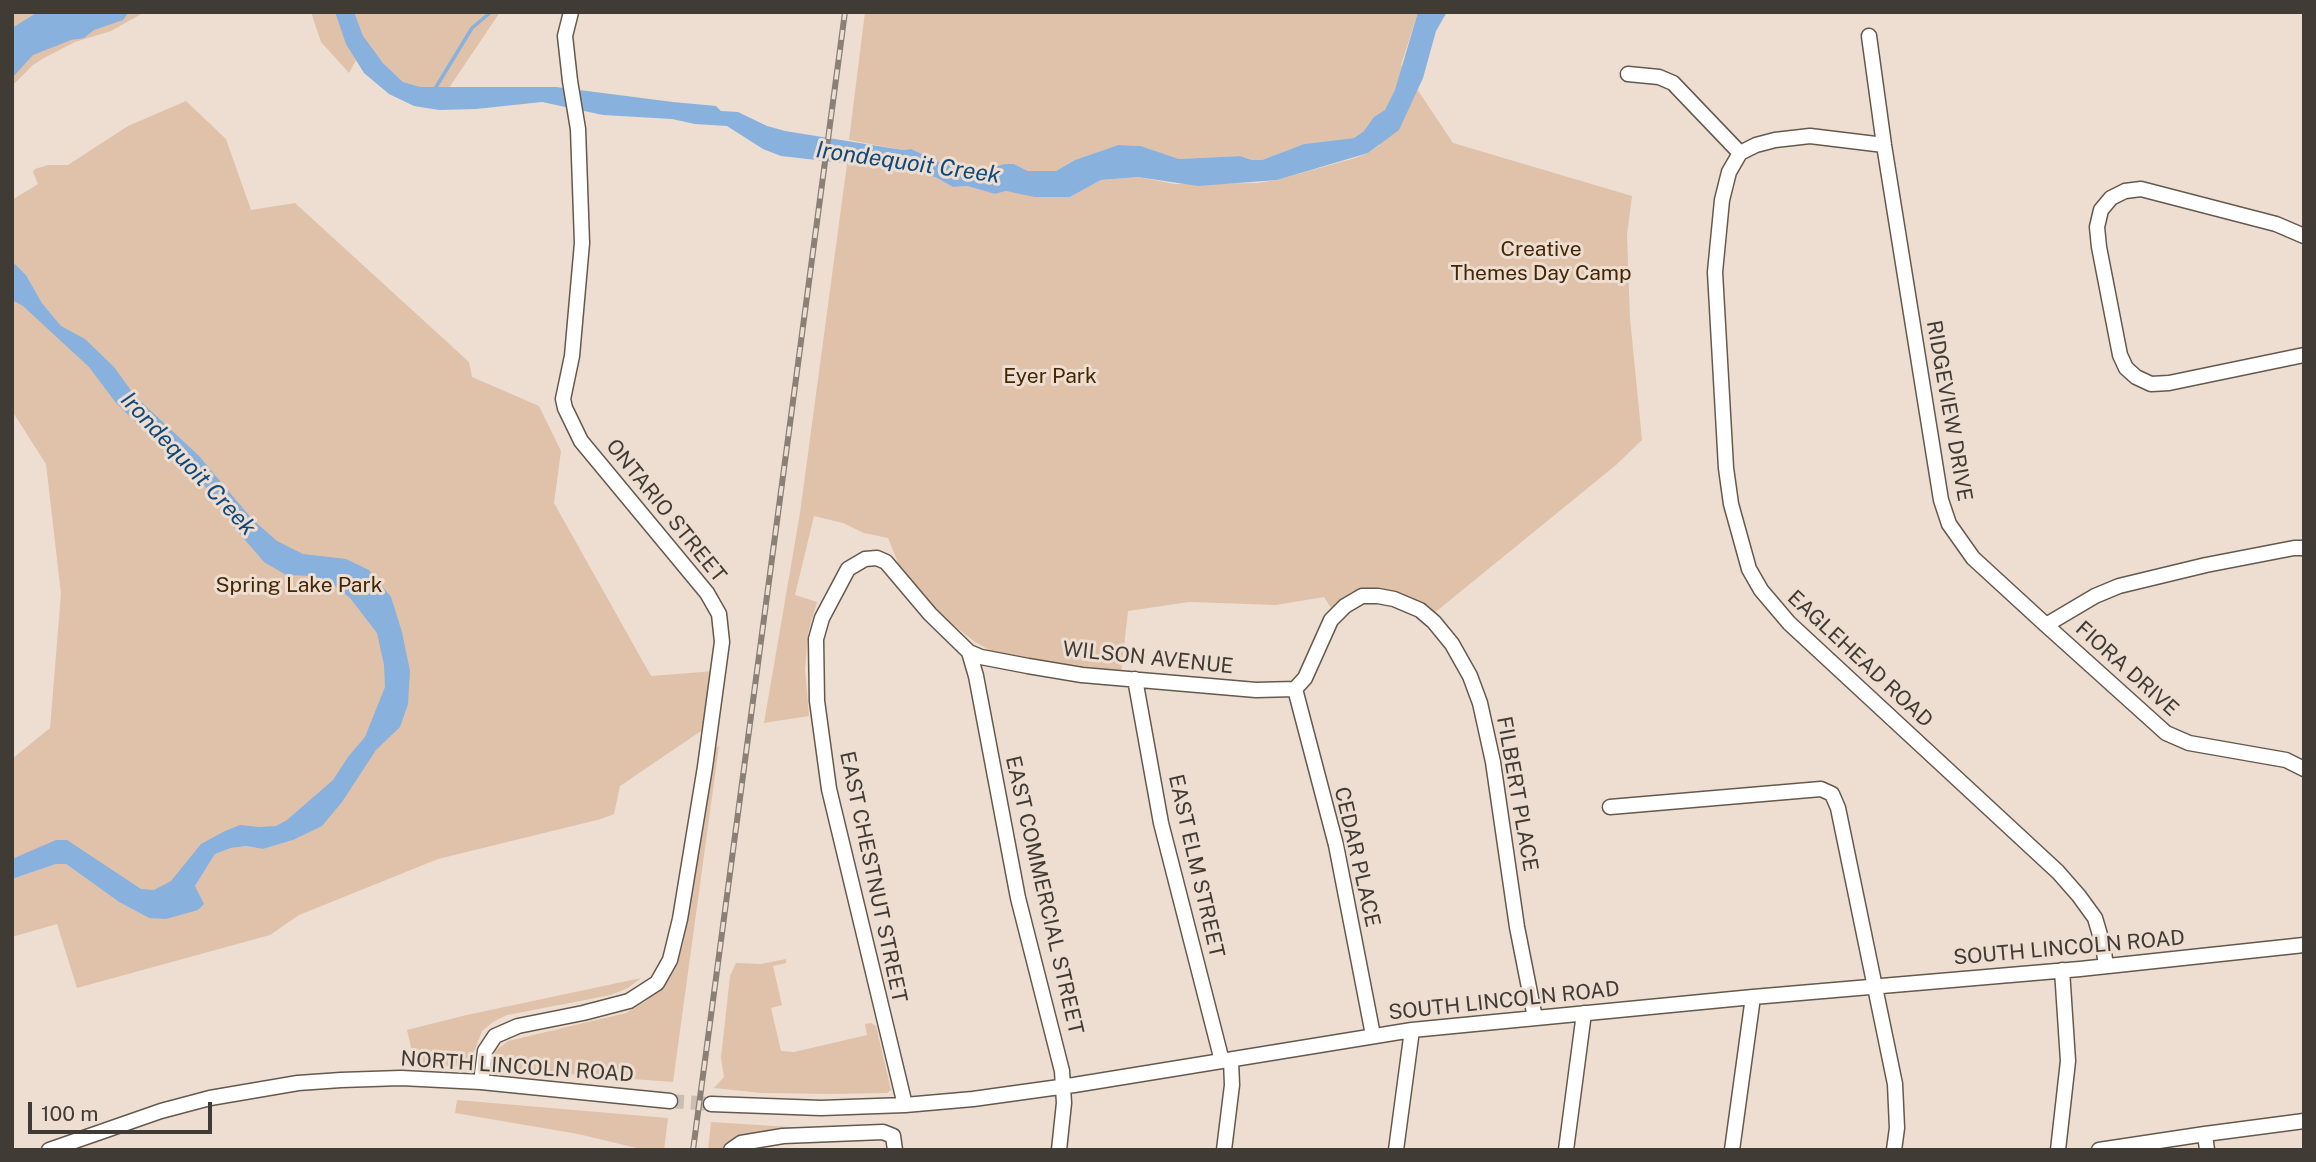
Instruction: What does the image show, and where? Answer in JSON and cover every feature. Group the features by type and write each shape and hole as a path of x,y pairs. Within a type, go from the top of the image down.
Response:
{"street":[{"name":"ONTARIO STREET","path":"481,1082 485,1051 495,1036 518,1026 629,1001 657,983 670,960 680,919 697,816 722,642 719,614 707,593 581,441 565,408 564,399 575,333 582,243 577,118 565,36 571,12"},
{"name":"RIDGEVIEW DRIVE","path":"1869,36 1884,145 1944,513 1959,541 1973,558 2046,625"},
{"path":"1628,74 1659,77 1672,83 1740,153 1775,140 1810,135 1884,145"},
{"name":"EAGLEHEAD ROAD","path":"1740,153 1729,172 1722,200 1715,272 1726,468 1731,504 1749,569 1760,590 1789,623 2048,863 2079,895 2095,918 2106,966"},
{"path":"2304,236 2276,224 2141,189 2125,191 2110,198 2101,210 2097,227 2120,355 2126,368 2136,377 2151,384 2169,383 2304,355"},
{"path":"2046,625 2086,600 2119,586 2219,562 2304,548"},
{"name":"WILSON AVENUE","path":"877,558 886,562 930,614 969,652 981,657 1042,668 1135,679 1256,690 1296,689"},
{"name":"EAST CHESTNUT STREET","path":"877,558 866,559 848,569 822,618 816,639 817,701 829,789 905,1105"},
{"name":"FILBERT PLACE","path":"1296,689 1305,678 1331,620 1345,606 1362,596 1378,596 1406,603 1427,616 1452,644 1470,676 1480,703 1493,762 1517,927 1535,1018"},
{"name":"FIORA DRIVE","path":"2046,625 2166,733 2189,743 2286,760 2304,769"},
{"name":"EAST COMMERCIAL STREET","path":"969,652 976,676 1018,898 1062,1071 1065,1103 1059,1150"},
{"name":"EAST ELM STREET","path":"1135,679 1161,823 1232,1085 1224,1150"},
{"name":"CEDAR PLACE","path":"1296,689 1336,845 1373,1035"},
{"path":"1610,807 1827,791 1832,794 1838,808 1895,1084 1897,1128 1894,1150"},
{"name":"SOUTH LINCOLN ROAD","path":"711,1104 821,1108 905,1105 1064,1087 1412,1030 2106,966 2304,944"},
{"path":"2058,1150 2068,1061 2062,970"},
{"path":"1732,1150 1753,997"},
{"path":"1566,1150 1584,1013"},
{"path":"1396,1150 1412,1030"},
{"name":"NORTH LINCOLN ROAD","path":"49,1150 77,1145 210,1098 298,1083 401,1078 481,1082 670,1101"},
{"path":"2099,1150 2304,1121"},
{"path":"733,1147 783,1136 820,1133 883,1132 894,1143"},
{"path":"2205,1135 2207,1150"}],"green space":[{"path":"12,12 145,12 111,31 75,42 44,58 12,86"},
{"path":"311,12 500,12 449,88 421,87 403,82 366,42 349,73 321,42"},
{"path":"865,12 1418,12 1401,65 1453,143 1632,196 1627,235 1630,318 1642,440 1616,465 1433,614 1407,597 1392,590 1378,588 1352,592 1331,608 1324,597 1276,605 1189,602 1128,611 1121,674 1007,657 991,651 937,612 899,565 888,538 814,516 795,595 817,602 808,633 805,669 809,716 764,723 800,513 847,164 904,170 935,177 953,187 967,186 995,194 1006,191 1070,197 1101,180 1138,177 1175,184 1257,183 1277,180 1355,158 1380,145 1364,131 1354,138 1304,144 1262,160 1252,160 1240,156 1179,159 1141,146 1118,145 1075,160 1056,171 1028,171 1014,164 1004,164 991,168 988,174 981,174 974,168 946,165 911,149 903,150 849,140"},
{"name":"Spring Lake Park","path":"186,101 226,139 251,210 295,203 469,362 472,377 539,406 561,451 554,503 651,676 715,671 701,731 620,786 614,814 438,859 299,915 270,935 77,988 57,924 12,937 12,879 56,864 66,864 119,902 149,918 198,894 195,886 215,854 246,846 263,849 293,840 234,834 163,908 87,862 12,864 12,759 50,728 61,594 46,464 12,411 12,286 56,320 42,303 26,275 12,261 12,200 38,184 33,172 35,169 48,165 68,165 128,126"},
{"path":"719,746 673,1082 501,1069 496,1065 495,1051 508,1041 626,1013 663,986 676,966 683,944 707,769 714,749"},
{"path":"786,959 786,963 773,966 782,1005 771,1008 781,1051 794,1052 867,1035 865,1024 871,1023 876,1026 891,1090 887,1093 828,1094 762,1093 714,1088 724,1077 721,1058 730,976 736,963 761,964"},
{"path":"641,978 628,988 611,995 507,1015 482,1031 474,1052 463,1064 415,1065 407,1030"},
{"path":"457,1100 668,1118 664,1150 645,1150 578,1134 455,1113"},
{"path":"711,1122 805,1130 727,1145 723,1150 708,1150"}],"water":[{"path":"38,12 129,12 123,20 94,30 84,38 71,40 33,55 12,78 12,28"},
{"name":"Irondequoit Creek","path":"335,12 354,12 363,36 383,63 403,82 421,87 556,87 716,106 721,111 738,112 767,126 785,131 903,150 911,149 946,165 974,168 982,174 1004,164 1014,164 1028,171 1056,171 1075,160 1118,145 1141,146 1179,159 1240,156 1262,160 1304,144 1354,138 1364,131 1374,117 1385,110 1395,90 1418,12 1447,12 1436,31 1423,78 1399,130 1368,153 1277,180 1198,186 1138,177 1101,180 1070,197 1035,197 1006,191 995,194 967,186 953,187 935,177 904,170 781,156 763,149 727,126 672,119 603,115 542,102 476,109 439,110 414,106 389,94 364,73 346,44"},
{"name":"Irondequoit Creek","path":"12,261 26,275 42,303 61,326 85,339 114,367 135,396 199,456 252,519 277,541 303,554 346,559 369,570 391,597 402,632 410,671 408,704 400,727 376,750 342,802 322,826 293,840 263,849 246,846 215,854 195,886 204,904 198,910 166,919 149,918 119,902 66,864 56,864 12,879 12,859 56,840 67,840 141,889 154,890 171,881 201,844 225,831 240,825 276,826 287,820 333,780 365,737 385,687 384,665 377,633 350,598 328,580 286,575 264,562 233,526 200,479 157,443 116,403 89,367 23,306 12,300"}],"waterway":[{"path":"433,92 472,28 491,12"}],"tunnel":[{"path":"670,1101 711,1104"}],"railway":[{"path":"693,1150 845,12"}],"park label":[{"name":"Creative Themes Day Camp","path":"1541,262"},
{"name":"Eyer Park","path":"1050,377"}]}
